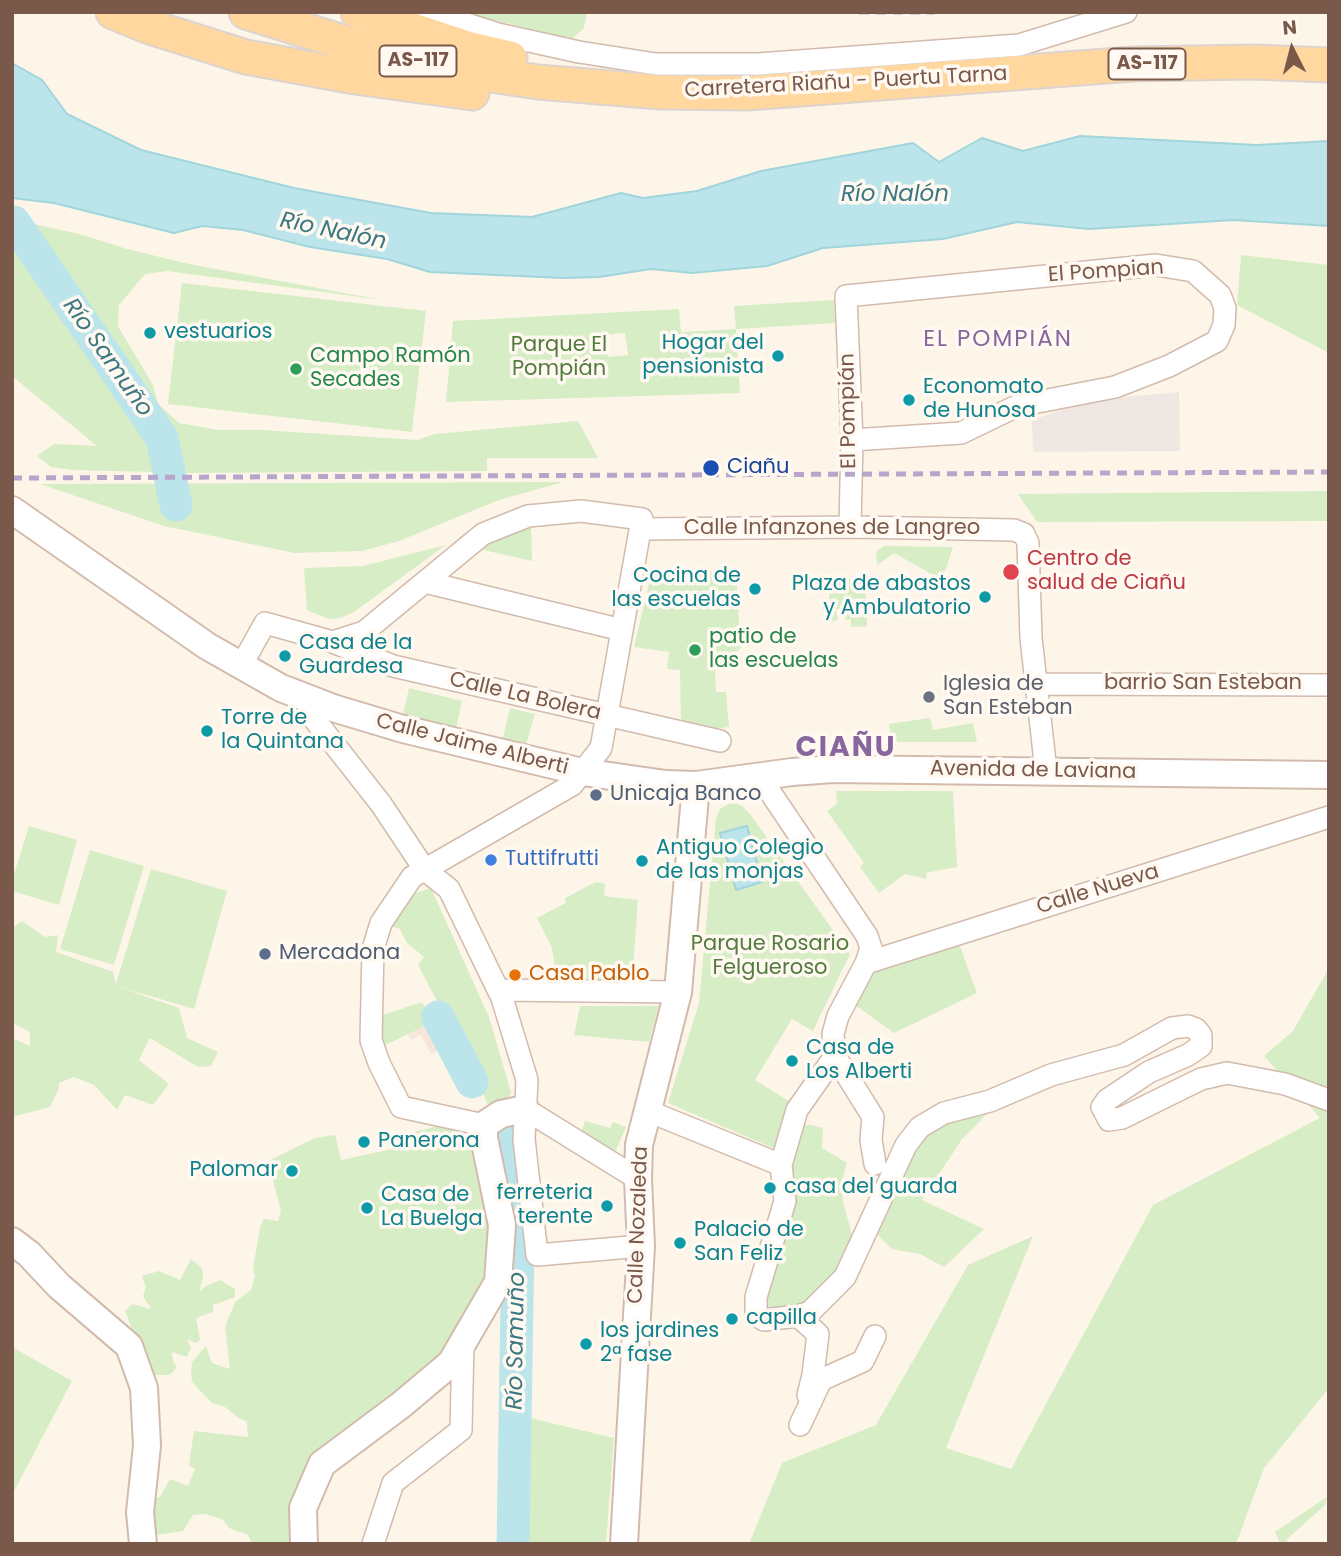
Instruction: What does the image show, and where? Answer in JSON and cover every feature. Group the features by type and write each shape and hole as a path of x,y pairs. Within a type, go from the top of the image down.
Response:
{"main road":[{"path":"113,12 147,26 246,57 355,76 476,93 628,102 661,92"},
{"name":"Carretera Riañu - Puertu Tarna","path":"246,12 362,48 458,70 538,82 661,92 747,93 1133,64 1253,62 1329,65"},
{"path":"358,12 467,48 564,71 595,87"}],"street":[{"path":"429,12 498,34 579,52 656,64 758,64 1019,45 1082,20 1126,12"},
{"name":"El Pompian","path":"846,296 1156,265 1193,271 1220,295 1225,308 1224,325 1217,341 1197,354 1115,387 1017,406 961,433 852,440"},
{"name":"El Pompián","path":"846,296 852,440 849,526"},
{"name":"Calle Jaime Alberti","path":"12,510 207,646 281,688 402,729 582,772 666,784 696,785"},
{"name":"Calle Infanzones de Langreo","path":"332,642 364,632 482,534 528,516 581,511 641,524 1014,530 1024,534 1028,543 1031,638 1036,684"},
{"path":"638,1179 525,1110 501,1114 484,1125 401,1107 371,1040 373,949 381,923 412,877 572,785 601,748 641,524"},
{"path":"425,582 622,630"},
{"name":"Calle La Bolera","path":"241,666 265,623 332,642 393,666 720,741"},
{"path":"1036,684 1046,771"},
{"name":"barrio San Esteban","path":"1036,684 1329,685"},
{"path":"308,698 315,720 381,804 425,870 449,889 498,990 527,1080 524,1139 537,1255 641,1246"},
{"name":"Avenida de Laviana","path":"696,785 833,769 1329,775"},
{"path":"760,777 867,936 871,948 838,1016 833,1034 835,1056 873,1117 871,1140 875,1164"},
{"name":"Calle Nozaleda","path":"624,1544 641,1246 639,1145 678,992 696,785"},
{"name":"Calle Nueva","path":"866,963 1329,817"},
{"path":"498,990 678,992"},
{"path":"835,1056 797,1110 781,1165 785,1201 757,1297 756,1315 764,1320 810,1312 845,1277 906,1145 920,1127 944,1113 990,1101 1051,1075 1124,1055 1172,1028 1188,1026 1201,1035 1201,1046 1135,1080 1107,1100 1102,1107 1109,1119 1122,1118 1202,1079 1227,1073 1285,1084 1329,1100"},
{"path":"648,1111 781,1165"},
{"path":"304,1544 303,1508 322,1464 401,1405 451,1363 498,1282 502,1225 484,1138 484,1125"},
{"path":"12,1241 129,1346 144,1388 147,1446 140,1512 143,1544"},
{"path":"798,1316 818,1334 813,1375 800,1425 821,1380 863,1361 875,1336"},
{"path":"373,1544 393,1483 461,1430 463,1342"}],"shaded area":[{"path":"1179,392 1180,451 1033,452 1032,420 1092,400"},
{"path":"433,1022 448,1046 431,1054 421,1035 411,1040 408,1034"}],"green space":[{"path":"461,12 587,12 584,28 572,39"},
{"path":"24,222 189,264 382,300 167,271 145,274 119,305 118,326 153,385 158,404 179,423 218,430 262,430 417,440 435,434 578,421 598,458 487,458 487,471 187,473 182,467 172,434 120,355"},
{"path":"12,228 146,425 161,452 159,470 72,470 51,467 37,456 54,444 97,446 12,376"},
{"path":"1241,255 1329,265 1329,353 1237,305"},
{"name":"Campo Ramón Secades","path":"182,283 426,311 412,432 168,404"},
{"path":"834,300 835,323 736,329 734,306"},
{"name":"Parque El Pompián","path":"679,309 681,332 736,329 740,393 446,402 453,321","holes":["625,333 628,355 608,357 606,335"]},
{"path":"563,482 499,500 399,541 362,551 295,553 164,526 40,484"},
{"path":"1329,491 1329,521 1037,522 1018,494"},
{"path":"531,524 532,561 479,549"},
{"path":"446,545 354,612 329,619 307,610 304,568 363,566"},
{"path":"884,546 953,547 942,580 894,553 877,565 876,552"},
{"name":"patio de las escuelas","path":"736,571 743,645 726,664 715,665 716,692 726,692 729,727 715,729 681,724 680,670 667,669 669,652 634,647 652,572"},
{"path":"865,579 867,626 851,627 851,619 845,620 846,611 843,607 836,610 838,620 831,621 828,580"},
{"path":"409,688 462,701 456,728 403,714"},
{"path":"510,708 535,714 525,748 502,741"},
{"path":"930,718 933,730 973,723 977,742 892,742 889,724"},
{"path":"836,791 953,791 957,867 926,873 927,879 905,874 879,893 860,867 864,863 827,811 837,804"},
{"name":"Parque Rosario Felgueroso","path":"735,803 750,814 850,954 813,1031 792,1019 755,1080 792,1103 775,1149 668,1103 699,1003 716,818 720,809"},
{"path":"29,826 77,840 59,905 12,891 12,881"},
{"path":"90,850 144,866 114,965 60,949"},
{"path":"151,869 227,891 194,1009 116,986 179,1008 187,1038 218,1052 211,1066 198,1067 150,1038 139,1060 169,1084 153,1105 125,1095 117,1110 94,1085 74,1077 59,1083 50,1107 12,1117 12,1038 30,1046 30,1032 12,1023 12,928 22,921 45,937 58,935 56,952 113,972 116,984"},
{"path":"596,882 605,884 604,896 638,900 633,968 642,968 642,981 557,981 552,948 537,918 566,903 565,898"},
{"path":"431,888 489,1017 511,1092 507,1103 488,1105 472,1067 418,965 424,957 407,943 400,929 386,925 416,893"},
{"path":"959,944 977,993 894,1033 855,1005 876,969"},
{"path":"1329,968 1329,1388 1264,1468 1236,1544 749,1544 782,1463 876,1425 968,1265 1033,1236 946,1448 1011,1469 1153,1205 1320,1118 1264,1056 1293,1031"},
{"path":"422,1002 433,1022 381,1047 383,1015"},
{"path":"580,1006 659,1006 649,1042 574,1035"},
{"path":"993,1108 962,1139 922,1200 984,1229 944,1267 920,1254 892,1249 873,1230 926,1130"},
{"path":"585,1121 610,1128 613,1122 626,1127 615,1152 579,1139"},
{"path":"442,1125 472,1131 492,1225 491,1271 438,1361 329,1440 302,1474 297,1544 252,1544 248,1535 229,1528 222,1519 204,1514 193,1515 183,1531 149,1536 149,1500 160,1497 170,1479 188,1486 195,1469 189,1465 194,1431 248,1437 247,1422 225,1407 212,1403 192,1382 191,1372 192,1362 206,1346 212,1363 230,1369 225,1327 235,1302 251,1290 260,1227 264,1219 278,1221 281,1211 268,1161 315,1138 335,1135 341,1160 392,1149 391,1138"},
{"path":"800,1125 823,1128 822,1148 847,1163 841,1183 853,1238 844,1260 828,1283 809,1302 790,1311 769,1312 764,1302 787,1178"},
{"path":"191,1259 202,1268 199,1293 204,1287 220,1280 235,1289 235,1297 213,1305 213,1312 196,1318 200,1340 196,1343 187,1339 191,1348 187,1357 172,1352 173,1362 177,1366 173,1372 168,1375 150,1375 125,1311 132,1304 151,1309 143,1296 146,1287 142,1276 159,1271 180,1280"},
{"path":"12,1347 72,1381 12,1495"},
{"path":"522,1416 614,1438 606,1544 519,1544"},
{"path":"1327,1497 1325,1505 1286,1540 1291,1544 1277,1544 1279,1541 1275,1532"}],"water":[{"name":"Río Nalón","path":"12,63 42,80 67,114 141,150 294,188 431,213 532,217 621,193 643,198 697,191 761,171 913,143 939,162 982,138 1023,151 1080,136 1257,145 1329,141 1329,226 1234,220 1089,229 1017,222 943,239 823,248 767,266 692,273 651,269 599,277 563,278 430,272 387,259 310,247 243,230 202,226 174,233 54,203 12,198"},
{"path":"747,826 762,882 736,890 720,833"}],"waterway":[{"name":"Río Samuño","path":"14,222 162,438 176,505"},
{"name":"Río Samuño","path":"438,1017 472,1082"},
{"name":"Río Samuño","path":"502,1140 507,1157 518,1241 513,1544"}],"railway":[{"path":"859,12 935,12"},
{"path":"12,478 1329,472"}],"place":[{"name":"vestuarios","path":"150,333"},
{"name":"Hogar del pensionista","path":"778,356"},
{"name":"Campo Ramón Secades","path":"296,369"},
{"name":"Economato de Hunosa","path":"909,400"},
{"name":"Ciañu","path":"711,468"},
{"name":"Centro de salud de Ciañu","path":"1011,572"},
{"name":"Cocina de las escuelas","path":"755,589"},
{"name":"Plaza de abastos y Ambulatorio","path":"985,597"},
{"name":"patio de las escuelas","path":"695,650"},
{"name":"Casa de la Guardesa","path":"285,656"},
{"name":"Iglesia de San Esteban","path":"929,697"},
{"name":"Torre de la Quintana","path":"207,731"},
{"name":"Unicaja Banco","path":"596,795"},
{"name":"Tuttifrutti","path":"491,860"},
{"name":"Antiguo Colegio de las monjas","path":"642,861"},
{"name":"Mercadona","path":"265,954"},
{"name":"Casa Pablo","path":"515,975"},
{"name":"Casa de Los Alberti","path":"792,1061"},
{"name":"Panerona","path":"364,1142"},
{"name":"Palomar","path":"292,1171"},
{"name":"casa del guarda","path":"770,1188"},
{"name":"ferreteria terente","path":"607,1206"},
{"name":"Casa de La Buelga","path":"367,1208"},
{"name":"Palacio de San Feliz","path":"680,1243"},
{"name":"capilla","path":"732,1319"},
{"name":"los jardines 2ª fase","path":"586,1344"}],"district":[{"name":"EL POMPIÁN","path":"998,340"},
{"name":"CIAÑU","path":"846,749"}]}
